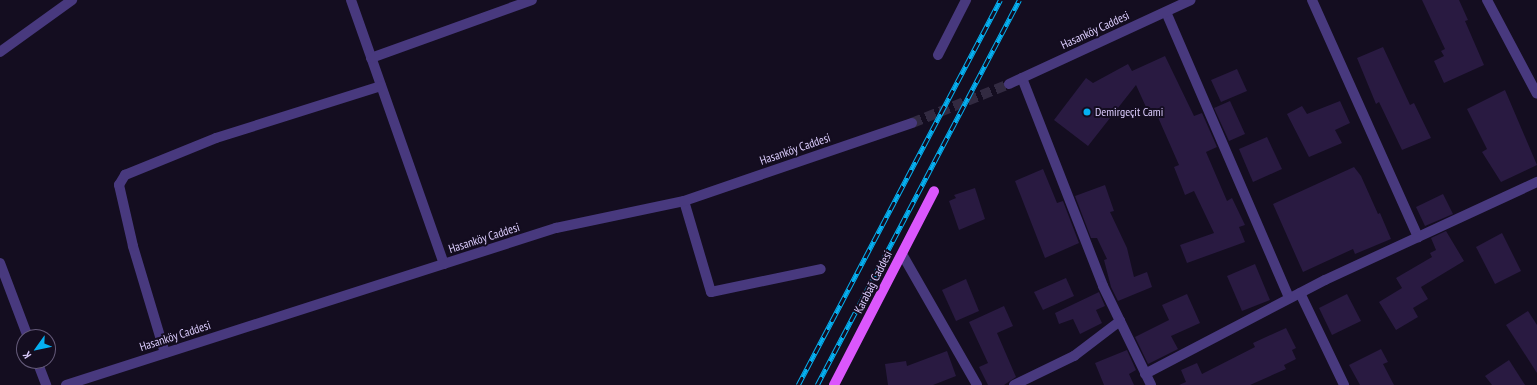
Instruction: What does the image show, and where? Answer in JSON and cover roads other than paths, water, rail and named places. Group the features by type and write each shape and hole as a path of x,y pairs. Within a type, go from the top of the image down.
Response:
{"main road":[{"name":"Karabağ Caddesi","path":"834,385 934,191"}],"street":[{"path":"0,52 72,0"},
{"path":"351,0 444,264"},
{"path":"371,58 532,0"},
{"path":"938,55 966,0"},
{"name":"Hasanköy Caddesi","path":"1009,84 1191,0"},
{"path":"1312,0 1418,237"},
{"path":"1487,0 1537,94"},
{"path":"1166,12 1289,298"},
{"path":"1022,78 1103,286 1151,385"},
{"path":"165,353 133,246 119,185 125,175 216,138 381,86"},
{"name":"Hasanköy Caddesi","path":"66,385 556,228 684,201 912,123"},
{"path":"1145,374 1289,298 1537,182"},
{"path":"684,201 711,292 821,269"},
{"path":"902,254 977,385"},
{"path":"0,263 25,329"},
{"path":"1300,293 1344,385"},
{"path":"1014,385 1074,356 1120,320"},
{"path":"40,369 46,385"}],"tunnel":[{"path":"912,123 1009,84"}],"railway":[{"path":"798,385 1000,0"},
{"path":"817,385 1019,0"}],"place":[{"name":"Demirgeçit Cami","path":"1087,112"}]}
